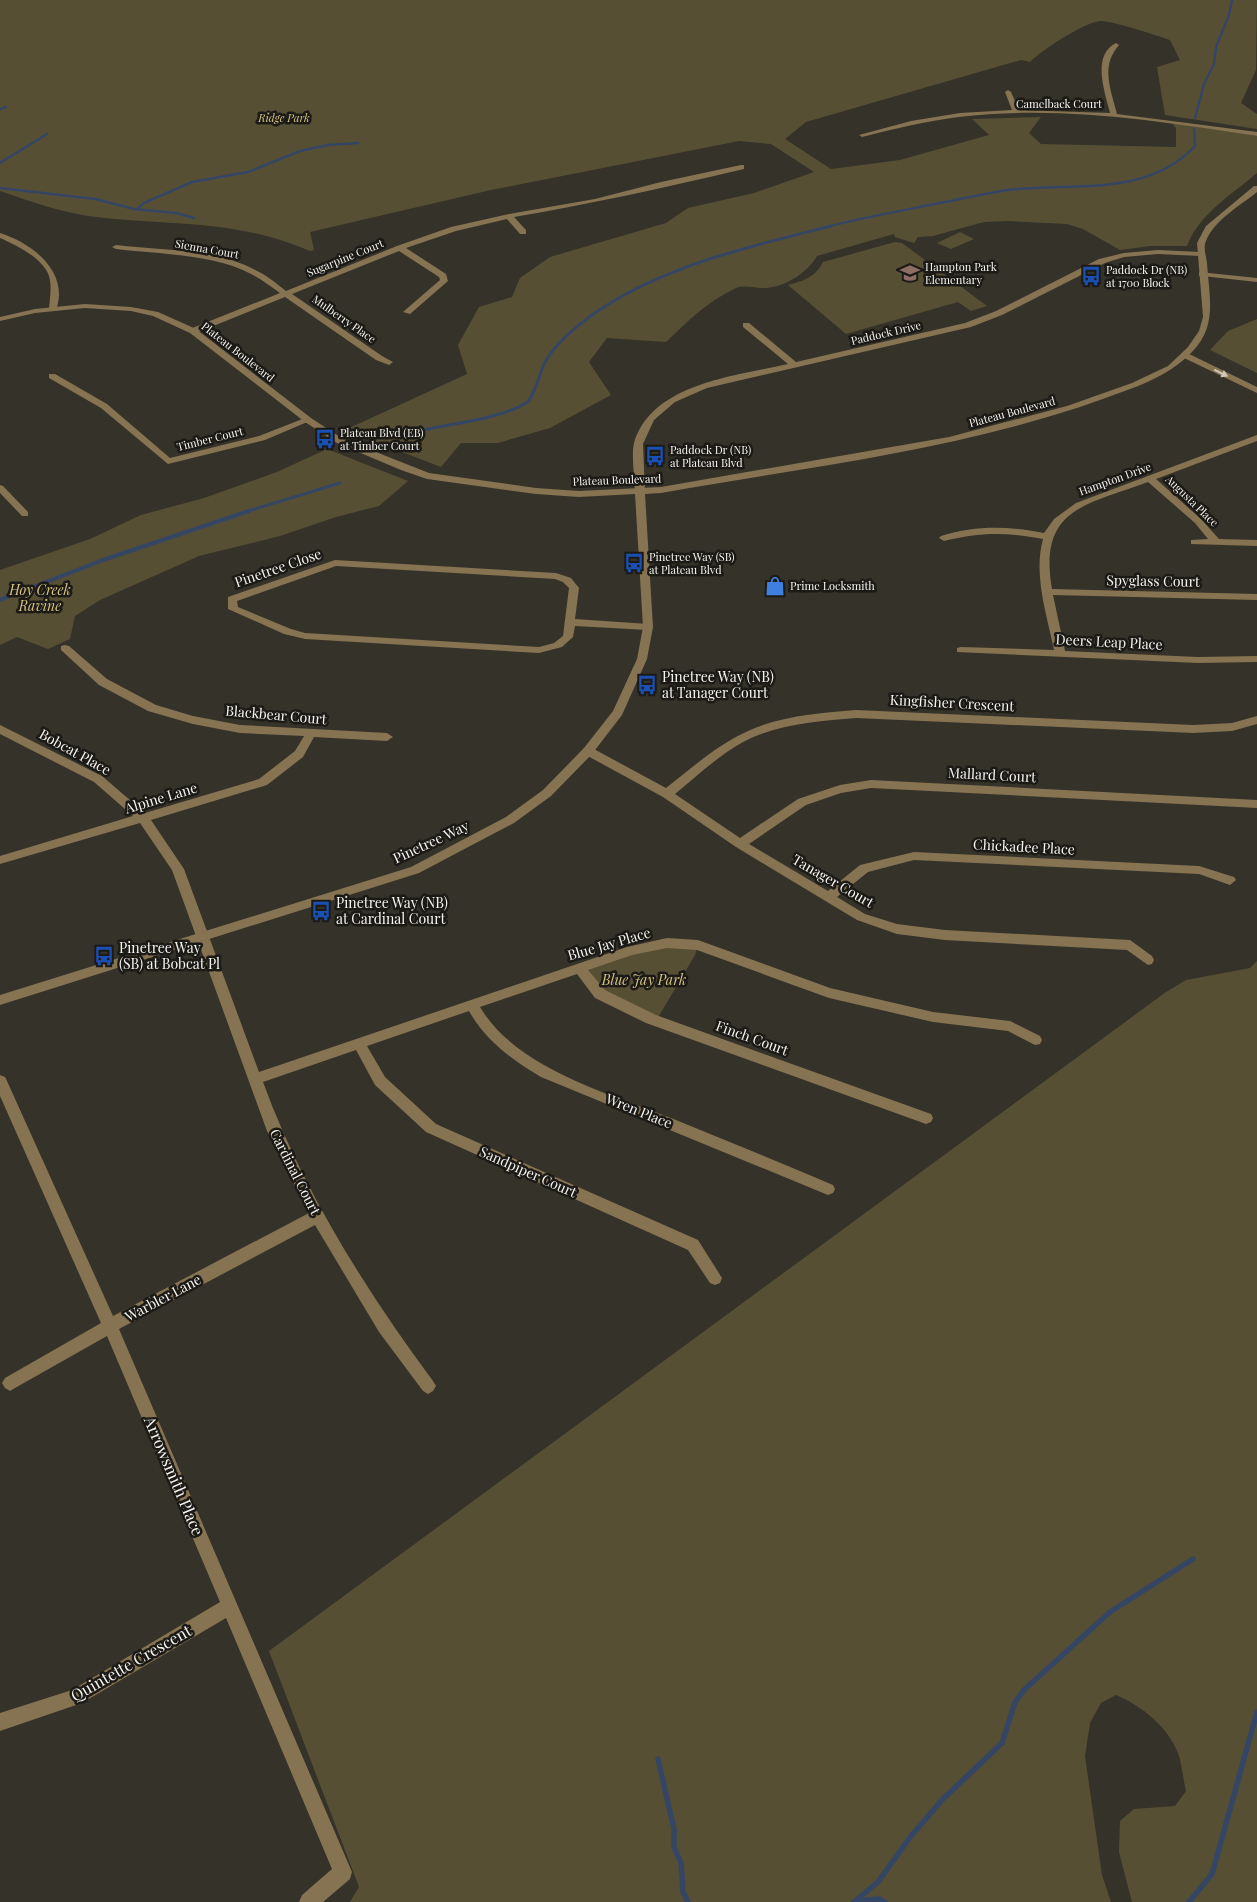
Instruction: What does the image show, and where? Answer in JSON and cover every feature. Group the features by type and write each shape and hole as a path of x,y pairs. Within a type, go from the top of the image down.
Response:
{"street":[{"path":"1114,114 1104,64 1106,54 1116,45"},
{"path":"1008,92 1017,113"},
{"name":"Camelback Court","path":"862,135 898,125 937,118 1017,113 1114,114 1257,134"},
{"name":"Sugarpine Court","path":"192,331 400,248 454,230 509,216 596,201 670,182 741,167"},
{"name":"Plateau Boulevard","path":"0,319 53,308 100,306 155,314 192,331 308,420 367,454 427,476 536,491 579,494 640,492 950,440 1070,408 1135,385 1171,368 1188,352 1202,331 1207,317 1200,254 1201,243 1209,228 1257,188"},
{"path":"509,216 524,232"},
{"path":"0,235 20,245 51,271 55,286 53,308"},
{"name":"Sienna Court","path":"116,247 229,262 254,272 287,293"},
{"path":"400,248 443,276 444,281 407,312"},
{"name":"Paddock Drive","path":"640,492 638,444 650,419 672,400 704,386 968,325 999,313 1102,261 1124,255 1158,252 1200,254"},
{"path":"1202,274 1257,280"},
{"name":"Mulberry Place","path":"287,293 379,358 389,362"},
{"path":"746,325 794,366"},
{"path":"1188,352 1257,381"},
{"path":"1188,352 1257,390"},
{"name":"Timber Court","path":"52,376 104,406 168,461 262,438 308,420"},
{"name":"Hampton Drive","path":"1060,654 1043,565 1047,537 1056,521 1080,505 1257,438"},
{"name":"Augusta Place","path":"1150,479 1198,521 1215,541"},
{"path":"0,488 25,514"},
{"name":"Pinetree Way","path":"0,1000 415,870 510,820 547,793 588,752 618,712 642,659 648,627 640,492"},
{"path":"944,538 967,530 1012,530 1047,537"},
{"name":"Augusta Place","path":"1194,542 1257,543"},
{"name":"Pinetree Close","path":"335,563 556,576 567,580 574,588 571,622 568,637 558,645 539,650 305,636 288,632 233,609 232,598 335,563"},
{"name":"Spyglass Court","path":"1049,592 1257,597"},
{"path":"571,622 648,627"},
{"name":"Blackbear Court","path":"65,648 103,682 152,708 193,720 240,729 387,737"},
{"name":"Deers Leap Place","path":"961,650 1198,660 1257,659"},
{"name":"Kingfisher Crescent","path":"666,794 725,748 753,733 809,717 856,714 1193,729 1232,727 1257,720"},
{"name":"Bobcat Place","path":"0,729 98,779 144,819 178,869 204,937"},
{"name":"Alpine Lane","path":"0,860 144,819 263,782 299,754 311,733"},
{"name":"Tanager Court","path":"588,752 666,794 740,844 861,917 897,929 945,935 1130,945 1148,960"},
{"name":"Mallard Court","path":"740,844 802,802 840,789 871,784 1257,804"},
{"name":"Chickadee Place","path":"828,898 864,868 914,856 1199,870 1230,880"},
{"name":"Cardinal Court","path":"204,937 274,1131 318,1216 384,1327 428,1386"},
{"name":"Blue Jay Place","path":"254,1079 631,950 667,943 698,945 828,993 933,1017 1010,1026 1035,1040"},
{"name":"Finch Court","path":"580,968 600,994 651,1019 926,1118"},
{"name":"Wren Place","path":"472,1004 481,1022 514,1054 546,1072 828,1189"},
{"name":"Sandpiper Court","path":"359,1043 380,1081 431,1128 692,1245 715,1278"},
{"name":"Arrowsmith Place","path":"0,1080 110,1326 343,1872 309,1902"},
{"name":"Warbler Lane","path":"10,1383 110,1326 318,1216"},
{"name":"Quintette Crescent","path":"0,1722 76,1697 230,1606"}],"green space":[{"name":"Ridge Park","path":"0,0 1257,0 1256,70 1241,103 1257,114 1257,129 1165,115 1157,67 1180,60 1170,40 1106,21 1100,21 1063,38 1030,62 1021,60 806,122 785,139 831,169 900,160 989,135 972,119 1041,117 1029,133 1041,144 1176,147 1176,128 1171,122 1257,136 1257,173 1227,197 1199,224 1187,246 1150,246 1120,250 1083,229 1067,224 1008,221 984,222 933,236 918,237 914,243 895,237 894,234 817,256 802,273 782,284 767,288 740,287 726,293 699,312 666,342 607,338 589,362 611,395 550,428 498,443 461,443 441,467 345,430 467,374 458,345 479,307 512,297 520,278 550,257 666,223 688,208 754,193 814,172 771,144 739,141 491,190 310,232 314,250 310,251 256,233 204,225 125,220 72,213 0,191"},
{"path":"960,232 974,239 951,249 937,243"},
{"path":"895,242 902,243 987,306 971,311 958,302 846,334 788,285 813,275 823,262"},
{"path":"1257,319 1257,373 1210,350 1228,331"},
{"name":"Hoy Creek Ravine","path":"327,449 408,481 379,506 336,517 280,536 199,556 100,600 75,616 70,639 48,649 17,637 0,645 0,570 90,539 141,515 204,498 277,472"},
{"name":"Blue Jay Park","path":"698,945 695,955 656,1021 600,994 580,968 631,950"},
{"path":"1257,961 1257,1902 1132,1902 1119,1852 1120,1821 1134,1809 1175,1806 1186,1791 1178,1753 1167,1734 1144,1711 1116,1695 1101,1703 1090,1723 1085,1756 1102,1875 1111,1902 350,1902 359,1887 269,1651 1166,992 1186,980 1250,968"}],"waterway":[{"path":"1195,118 1204,84 1214,64 1216,47 1229,15 1232,0"},
{"path":"0,109 6,107"},
{"path":"826,227 1008,190 1131,181 1154,174 1176,162 1195,146 1194,129"},
{"path":"0,163 47,134"},
{"path":"137,209 144,203 192,182 248,172 300,151 328,145 358,143"},
{"path":"0,188 95,199 134,209 176,213 194,218"},
{"path":"410,436 423,430 491,417 526,403 534,390 545,362 559,343 599,310 644,285 723,255 831,226"},
{"path":"245,512 340,483"},
{"path":"0,600 103,560 249,511"},
{"path":"854,1902 878,1882 911,1836 942,1800 1002,1743 1015,1702 1024,1690 1110,1612 1193,1559"},
{"path":"1189,1902 1212,1874 1257,1712"},
{"path":"658,1759 674,1829 674,1847 681,1863 683,1892 688,1902"},
{"path":"857,1901 879,1899 885,1902"}],"place":[{"name":"Hampton Park Elementary","path":"910,273"},
{"name":"Paddock Dr (NB) at 1700 Block","path":"1091,276"},
{"name":"Plateau Blvd (EB) at Timber Court","path":"325,439"},
{"name":"Paddock Dr (NB) at Plateau Blvd","path":"655,456"},
{"name":"Pinetree Way (SB) at Plateau Blvd","path":"634,563"},
{"name":"Prime Locksmith","path":"775,586"},
{"name":"Pinetree Way (NB) at Tanager Court","path":"647,685"},
{"name":"Pinetree Way (NB) at Cardinal Court","path":"321,911"},
{"name":"Pinetree Way (SB) at Bobcat Pl","path":"104,956"}]}
